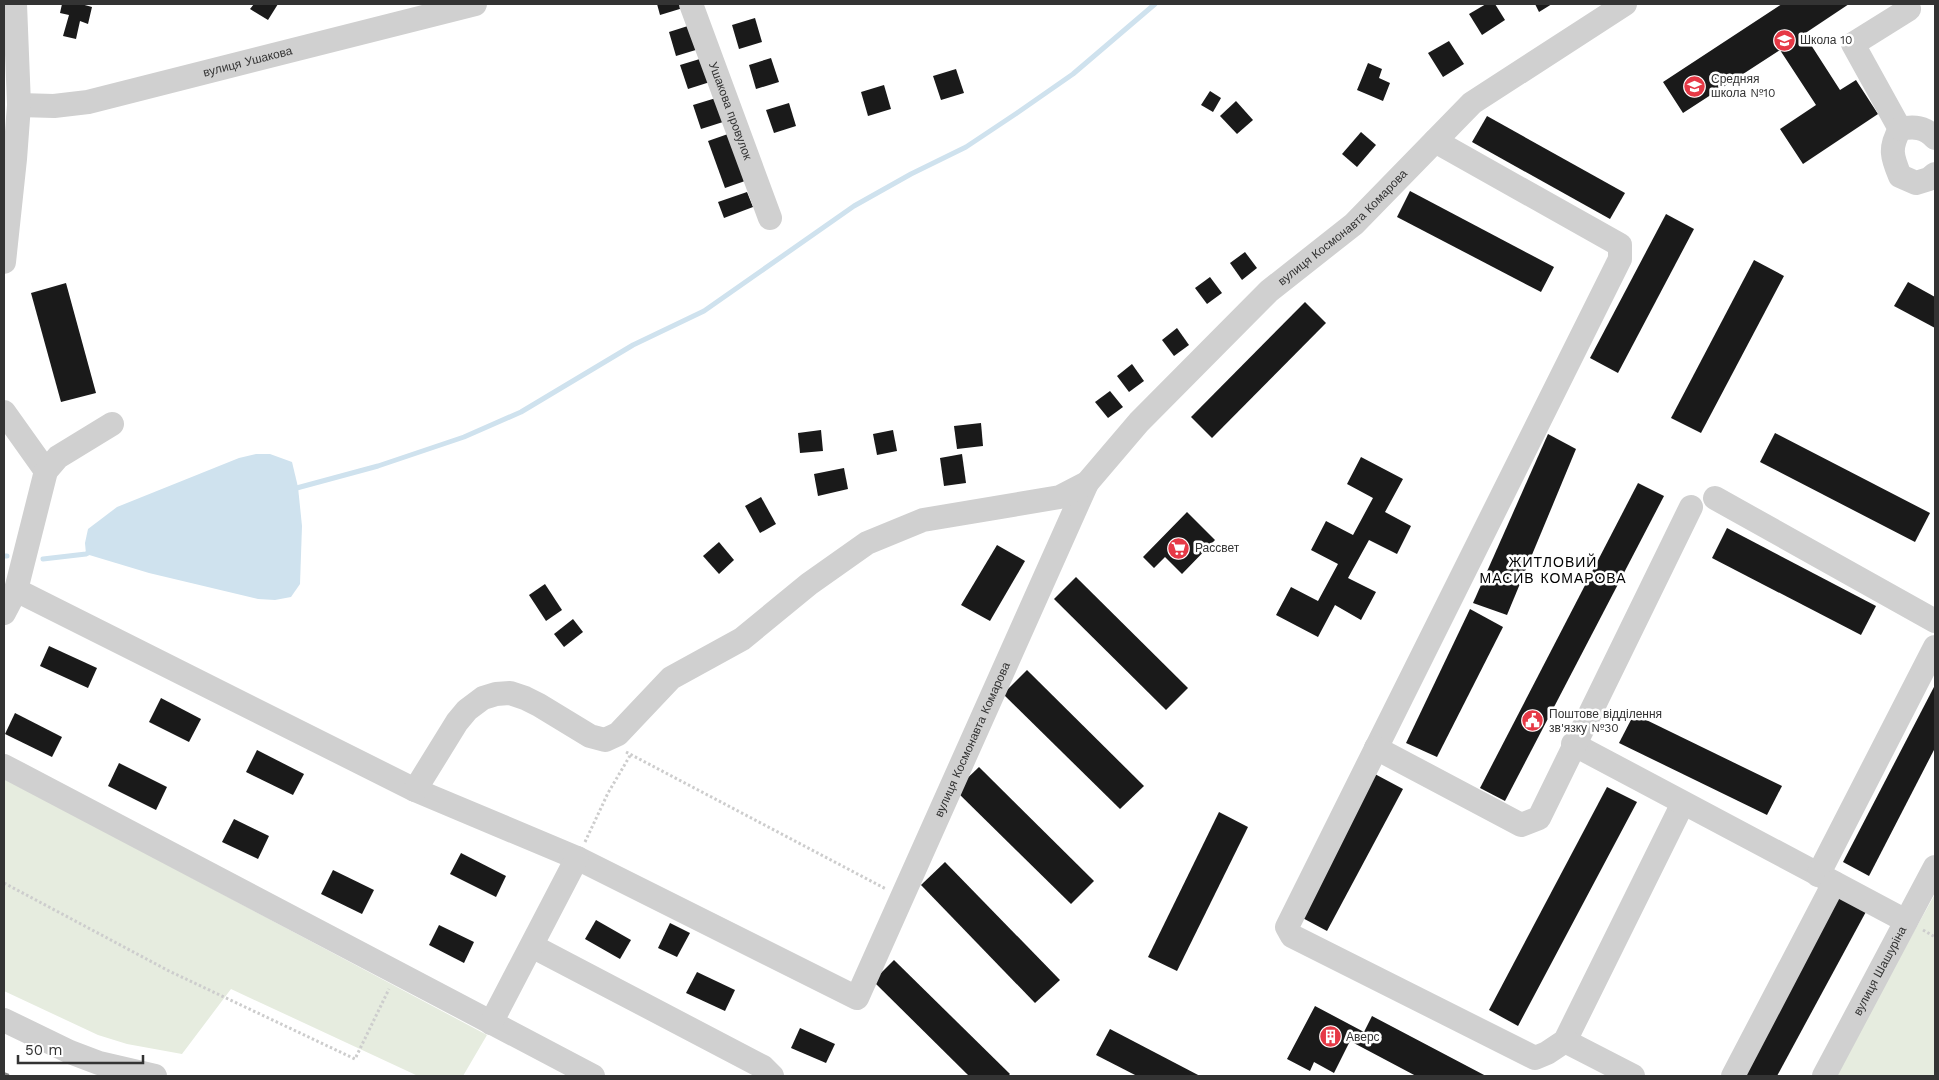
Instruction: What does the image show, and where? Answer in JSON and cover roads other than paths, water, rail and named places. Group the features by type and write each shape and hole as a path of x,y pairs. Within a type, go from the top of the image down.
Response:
{"street":[{"path":"4,262 10,164 19,105 11,55 15,4"},
{"name":"вулиця Ушакова","path":"19,105 54,106 96,100 435,9 475,4"},
{"name":"Ушакова провулок","path":"691,4 770,218"},
{"name":"вулиця Космонавта Комарова","path":"577,858 857,998 1087,482 1139,422 1269,291 1354,224 1472,103 1625,4"},
{"path":"1900,129 1853,44 1910,9 1906,4"},
{"path":"1935,138 1928,130 1911,127 1900,129 1893,141 1893,158 1900,176 1916,183 1929,179 1935,174"},
{"path":"1435,141 1620,245 1620,259 1287,927 1292,936 1535,1058 1547,1053 1565,1041 1683,803"},
{"path":"4,412 46,472"},
{"path":"4,613 16,590 46,472 58,457 112,424"},
{"name":"вулиця Космонавта Комарова","path":"415,790 457,722 467,710 483,698 496,694 510,694 524,698 590,736 612,737 671,678 742,639 809,584 867,543 923,520 1060,498 1087,482"},
{"path":"1715,498 1935,621"},
{"path":"1376,748 1521,825 1539,818 1573,744 1691,507"},
{"path":"16,590 415,790 577,858 491,1023"},
{"path":"1733,1076 1935,647"},
{"path":"1573,744 1906,922"},
{"path":"4,766 593,1076"},
{"name":"вулиця Шашуріна","path":"1824,1076 1935,867"},
{"path":"532,946 763,1066 772,1076"},
{"path":"4,1020 70,1052 99,1062 155,1076"},
{"path":"1565,1041 1633,1076"}],"water":[{"path":"256,454 270,454 292,462 298,487 302,526 300,584 291,597 275,600 258,599 149,573 86,554 85,543 88,529 117,507 239,458"}],"waterway":[{"path":"293,489 378,466 464,437 521,412 633,345 704,311 854,206 911,174 966,147 1017,113 1073,74 1155,4"},
{"path":"43,559 86,554 92,551"}],"railway":[{"path":"4,1074 9,1076"}],"place":[{"name":"Школа 10","path":"1784,40"},
{"name":"Средняя школа №10","path":"1695,86"},
{"name":"Рассвет","path":"1179,548"},
{"name":"Поштове відділення зв'язку №30","path":"1533,721"},
{"name":"Аверс","path":"1330,1037"}],"district":[{"name":"ЖИТЛОВИЙ МАСИВ КОМАРОВА","path":"1553,570"}]}
